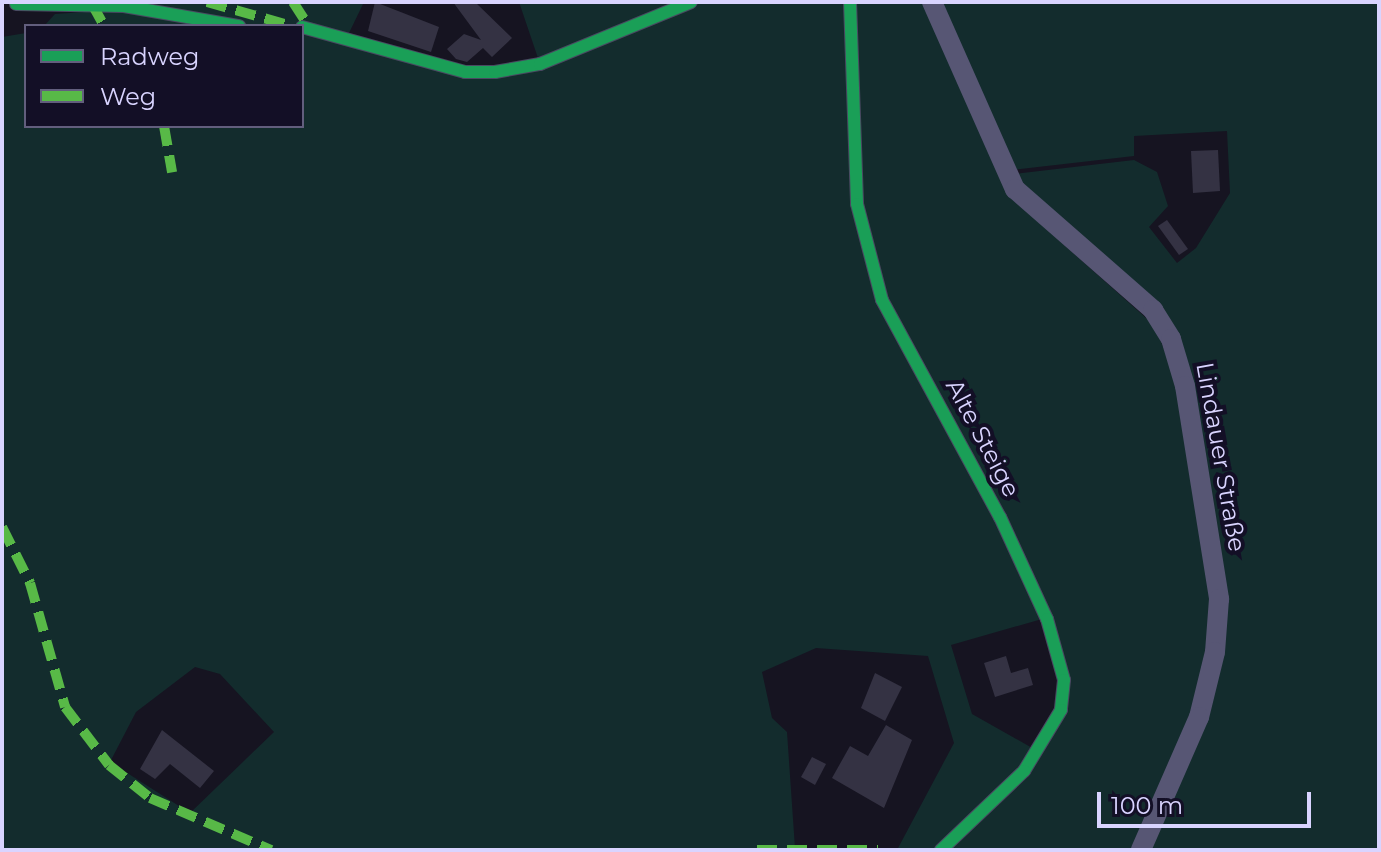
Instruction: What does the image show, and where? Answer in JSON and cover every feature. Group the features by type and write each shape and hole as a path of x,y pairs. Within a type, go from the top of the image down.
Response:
{"main road":[{"name":"Lindauer Straße","path":"932,2 1015,189 1153,310 1171,339 1185,386 1219,599 1215,652 1199,717 1141,850"}],"street":[{"path":"304,28 465,72 495,72 540,64 691,2"},
{"name":"Alte Steige","path":"850,2 857,204 882,300 1000,517 1047,619 1064,680 1061,710 1024,771 941,850"},
{"path":"16,4 124,6 228,24"}],"green space":[{"path":"84,2 364,2 349,33 464,69 539,61 519,2 846,2 863,248 1042,619 951,645 972,714 1034,749 1022,769 935,850 897,850 954,743 928,656 816,648 762,672 772,718 787,732 795,848 873,850 2,850 2,37 24,33 24,128 304,128 304,24 46,24 55,14 85,12","holes":["195,667 220,674 274,732 190,813 110,762 136,712"]},
{"path":"853,2 922,2 1008,195 1155,326 1179,388 1212,598 1208,649 1195,716 1135,850 948,850 1064,713 1061,651 885,298 860,204"},
{"path":"939,2 1379,2 1379,850 1147,850 1226,599 1156,306 1013,174 1134,160 1157,172 1168,206 1149,227 1177,263 1196,248 1230,193 1227,131 1134,136 1134,156 1012,170"}],"building":[{"path":"375,2 439,27 431,52 368,31"},
{"path":"453,2 475,2 512,38 492,57 483,48 467,62 456,59 447,49 464,34 481,40"},
{"path":"1218,150 1220,191 1193,193 1191,151"},
{"path":"1167,220 1188,249 1179,255 1158,226"},
{"path":"1006,656 1011,673 1028,668 1033,685 995,697 984,663"},
{"path":"875,673 902,687 885,721 861,708"},
{"path":"886,725 912,740 884,808 832,778 850,746 868,756"},
{"path":"162,730 214,771 200,788 170,764 155,779 140,769"},
{"path":"812,757 826,764 815,785 801,777"}],"marked path":[{"path":"207,2 285,24"},
{"path":"293,2 309,27"},
{"path":"92,4 103,24"},
{"path":"164,128 172,172"},
{"path":"2,527 30,583 65,707 109,765 150,798 271,850"},
{"path":"757,850 878,850"}],"cycle path":[{"path":"304,28 465,72 495,72 540,64 691,2"},
{"path":"850,2 857,204 882,300 1000,517 1047,619 1064,680 1061,710 1024,771 941,850"},
{"path":"16,4 124,6 228,24"}]}
